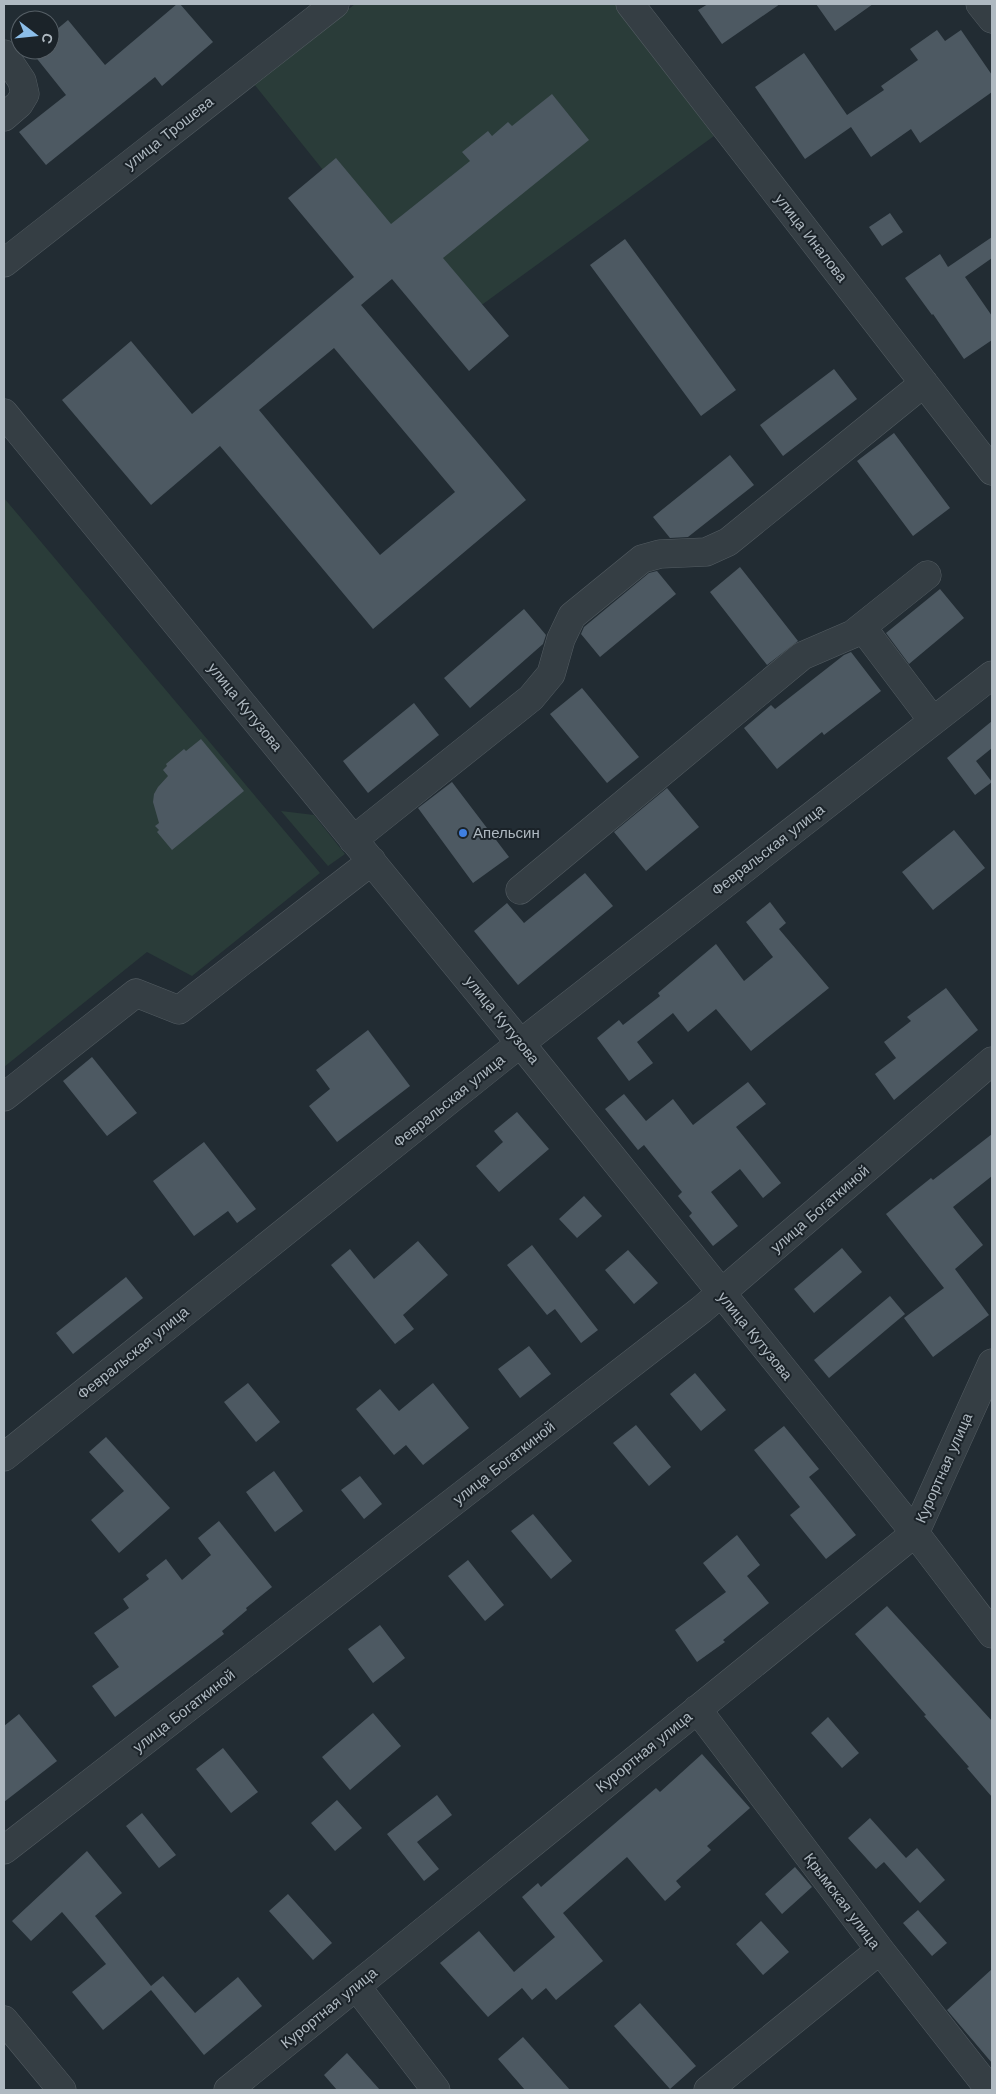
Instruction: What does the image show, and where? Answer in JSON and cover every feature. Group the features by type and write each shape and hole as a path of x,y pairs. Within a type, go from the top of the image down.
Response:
{"street":[{"name":"улица Трошева","path":"4,263 335,4"},
{"name":"улица Иналова","path":"630,4 992,471"},
{"path":"980,4 992,19"},
{"path":"4,54 22,81 25,94 19,104 4,117"},
{"path":"353,840 532,698 551,674 561,639 572,616 642,559 660,554 706,552 728,542 924,383"},
{"name":"улица Кутузова","path":"4,413 521,1044 915,1533 992,1634"},
{"path":"520,890 802,656 853,634 927,575"},
{"path":"862,627 933,721"},
{"name":"Февральская улица","path":"4,1457 521,1044 992,675"},
{"path":"4,1097 136,993 179,1010 372,861"},
{"name":"улица Богаткиной","path":"4,1850 721,1294 992,1061"},
{"name":"Курортная улица","path":"228,2090 915,1533 992,1362"},
{"name":"Крымская улица","path":"696,1709 880,1950 990,2090"},
{"path":"708,2090 880,1950"},
{"path":"356,1986 436,2090"},
{"path":"4,2020 62,2090"}],"green space":[{"path":"355,4 616,4 714,136 483,304 428,301 254,84"},
{"path":"4,498 320,873 192,976 147,952 4,1067"},
{"path":"281,811 314,815 345,854 328,866"}],"building":[{"path":"177,4 180,4 213,42 162,86 155,77 46,165 19,132 66,95 38,60 60,60 60,27 68,20 105,65"},
{"path":"708,4 780,4 722,44 698,10"},
{"path":"816,4 873,4 835,31"},
{"path":"937,30 945,41 961,30 992,75 992,92 920,143 911,129 871,157 851,127 805,159 755,87 804,53 847,115 884,90 881,86 918,60 910,49"},
{"path":"552,94 589,140 443,258 509,336 469,371 392,279 361,305 526,500 373,629 220,446 151,505 62,400 131,341 192,414 354,277 288,198 336,158 391,224 470,161 462,152 488,131 492,136 508,122 512,126","holes":["334,348 455,492 380,555 259,410"]},
{"path":"890,213 903,232 882,246 869,227"},
{"path":"992,237 992,258 965,277 992,316 992,340 964,359 905,278 940,254 948,267"},
{"path":"625,239 736,390 701,416 590,265"},
{"path":"834,369 857,399 783,456 760,425"},
{"path":"894,433 950,508 913,536 857,461"},
{"path":"730,455 754,485 688,537 670,538 653,517"},
{"path":"740,567 798,641 767,665 710,592"},
{"path":"657,571 676,594 600,657 581,634 584,627 649,573"},
{"path":"940,589 964,618 909,664 886,633"},
{"path":"524,609 546,635 543,644 470,708 444,678"},
{"path":"851,652 881,691 824,735 822,732 777,769 744,728 771,705 775,709 844,655"},
{"path":"582,688 639,757 607,783 550,714"},
{"path":"414,703 439,735 368,793 343,761"},
{"path":"992,721 992,748 976,761 992,782 975,795 947,758"},
{"path":"201,739 244,791 172,850 157,832 159,830 155,826 159,823 153,802 154,794 168,776 163,770 167,766 166,764 184,749 186,751"},
{"path":"452,782 509,857 473,883 418,808"},
{"path":"667,788 699,827 646,871 614,832"},
{"path":"954,830 985,868 933,910 902,872"},
{"path":"585,873 613,906 518,985 474,931 507,903 524,923"},
{"path":"770,902 786,923 779,929 829,988 751,1051 716,1009 688,1032 673,1013 637,1042 653,1063 629,1081 597,1038 619,1020 623,1025 660,996 658,993 716,944 744,981 773,957 746,922"},
{"path":"946,988 978,1030 894,1100 875,1074 896,1058 884,1042 911,1021 907,1017"},
{"path":"368,1030 410,1086 337,1142 309,1106 330,1089 316,1070"},
{"path":"92,1057 137,1113 107,1136 63,1081"},
{"path":"748,1082 766,1104 736,1127 781,1183 763,1198 740,1169 711,1192 738,1226 713,1246 689,1216 692,1213 678,1196 682,1192 644,1145 638,1150 605,1109 624,1094 646,1121 673,1099 693,1125"},
{"path":"517,1112 549,1149 499,1192 476,1166 503,1142 494,1131"},
{"path":"992,1134 992,1176 953,1207 983,1245 955,1269 989,1315 933,1357 904,1318 944,1288 886,1214 931,1178 933,1180"},
{"path":"204,1142 256,1209 237,1223 228,1211 194,1236 153,1181"},
{"path":"584,1196 602,1216 577,1238 559,1219"},
{"path":"418,1241 448,1275 403,1315 414,1329 395,1344 331,1265 350,1249 374,1279"},
{"path":"532,1245 598,1330 581,1343 555,1309 547,1315 507,1265"},
{"path":"842,1248 862,1272 814,1313 794,1289"},
{"path":"628,1250 658,1283 634,1304 605,1270"},
{"path":"126,1277 143,1298 73,1354 56,1333"},
{"path":"890,1296 905,1314 829,1378 814,1360"},
{"path":"529,1346 551,1374 520,1398 498,1369"},
{"path":"695,1373 726,1410 701,1431 670,1394"},
{"path":"248,1383 280,1422 256,1442 224,1402"},
{"path":"433,1383 469,1428 423,1465 406,1445 394,1455 356,1409 380,1389 399,1411"},
{"path":"636,1425 671,1467 649,1486 613,1443"},
{"path":"784,1426 819,1469 809,1477 856,1535 826,1559 790,1515 800,1507 754,1450"},
{"path":"106,1437 170,1508 119,1553 91,1520 124,1491 89,1452"},
{"path":"274,1471 303,1511 275,1532 246,1492"},
{"path":"360,1476 382,1504 364,1519 341,1490"},
{"path":"533,1514 572,1561 551,1579 511,1531"},
{"path":"219,1521 272,1587 222,1631 224,1634 115,1717 92,1686 119,1667 94,1633 129,1608 123,1599 149,1579 146,1575 166,1559 182,1580 211,1555 198,1538"},
{"path":"737,1535 760,1565 747,1576 769,1603 723,1640 725,1642 697,1662 675,1630 726,1592 703,1563"},
{"path":"468,1560 504,1605 485,1621 448,1576"},
{"path":"887,1606 992,1721 992,1797 967,1768 969,1767 924,1716 926,1715 855,1634"},
{"path":"380,1625 405,1658 373,1683 348,1649"},
{"path":"373,1713 401,1746 350,1790 322,1757"},
{"path":"19,1714 57,1761 4,1802 4,1726"},
{"path":"828,1717 859,1753 842,1768 811,1733"},
{"path":"223,1748 258,1792 231,1813 196,1769"},
{"path":"702,1754 750,1808 707,1846 711,1850 676,1881 681,1887 665,1901 627,1857 563,1913 603,1961 556,2000 546,1988 532,2000 522,1988 488,2017 440,1963 479,1931 514,1972 555,1937 522,1897 538,1883 541,1887 656,1788 660,1792"},
{"path":"437,1795 452,1815 417,1842 439,1869 424,1881 387,1834"},
{"path":"337,1800 362,1828 335,1851 311,1823"},
{"path":"142,1813 176,1855 159,1868 126,1826"},
{"path":"870,1818 906,1858 917,1848 945,1880 920,1903 884,1862 876,1869 848,1838"},
{"path":"87,1851 122,1893 95,1916 151,1986 163,1976 195,2013 238,1977 262,2006 204,2055 151,1990 103,2030 72,1992 106,1964 62,1912 31,1941 12,1921"},
{"path":"795,1867 812,1887 782,1914 765,1894"},
{"path":"288,1894 332,1943 313,1960 269,1911"},
{"path":"918,1910 947,1943 932,1956 903,1923"},
{"path":"761,1921 789,1952 763,1975 736,1944"},
{"path":"992,1969 992,2063 947,2010"},
{"path":"640,2003 696,2066 670,2089 614,2026"},
{"path":"523,2037 570,2090 525,2090 498,2059"},
{"path":"347,2053 380,2090 337,2090 324,2075"}],"place":[{"name":"Апельсин","path":"463,833"}]}
